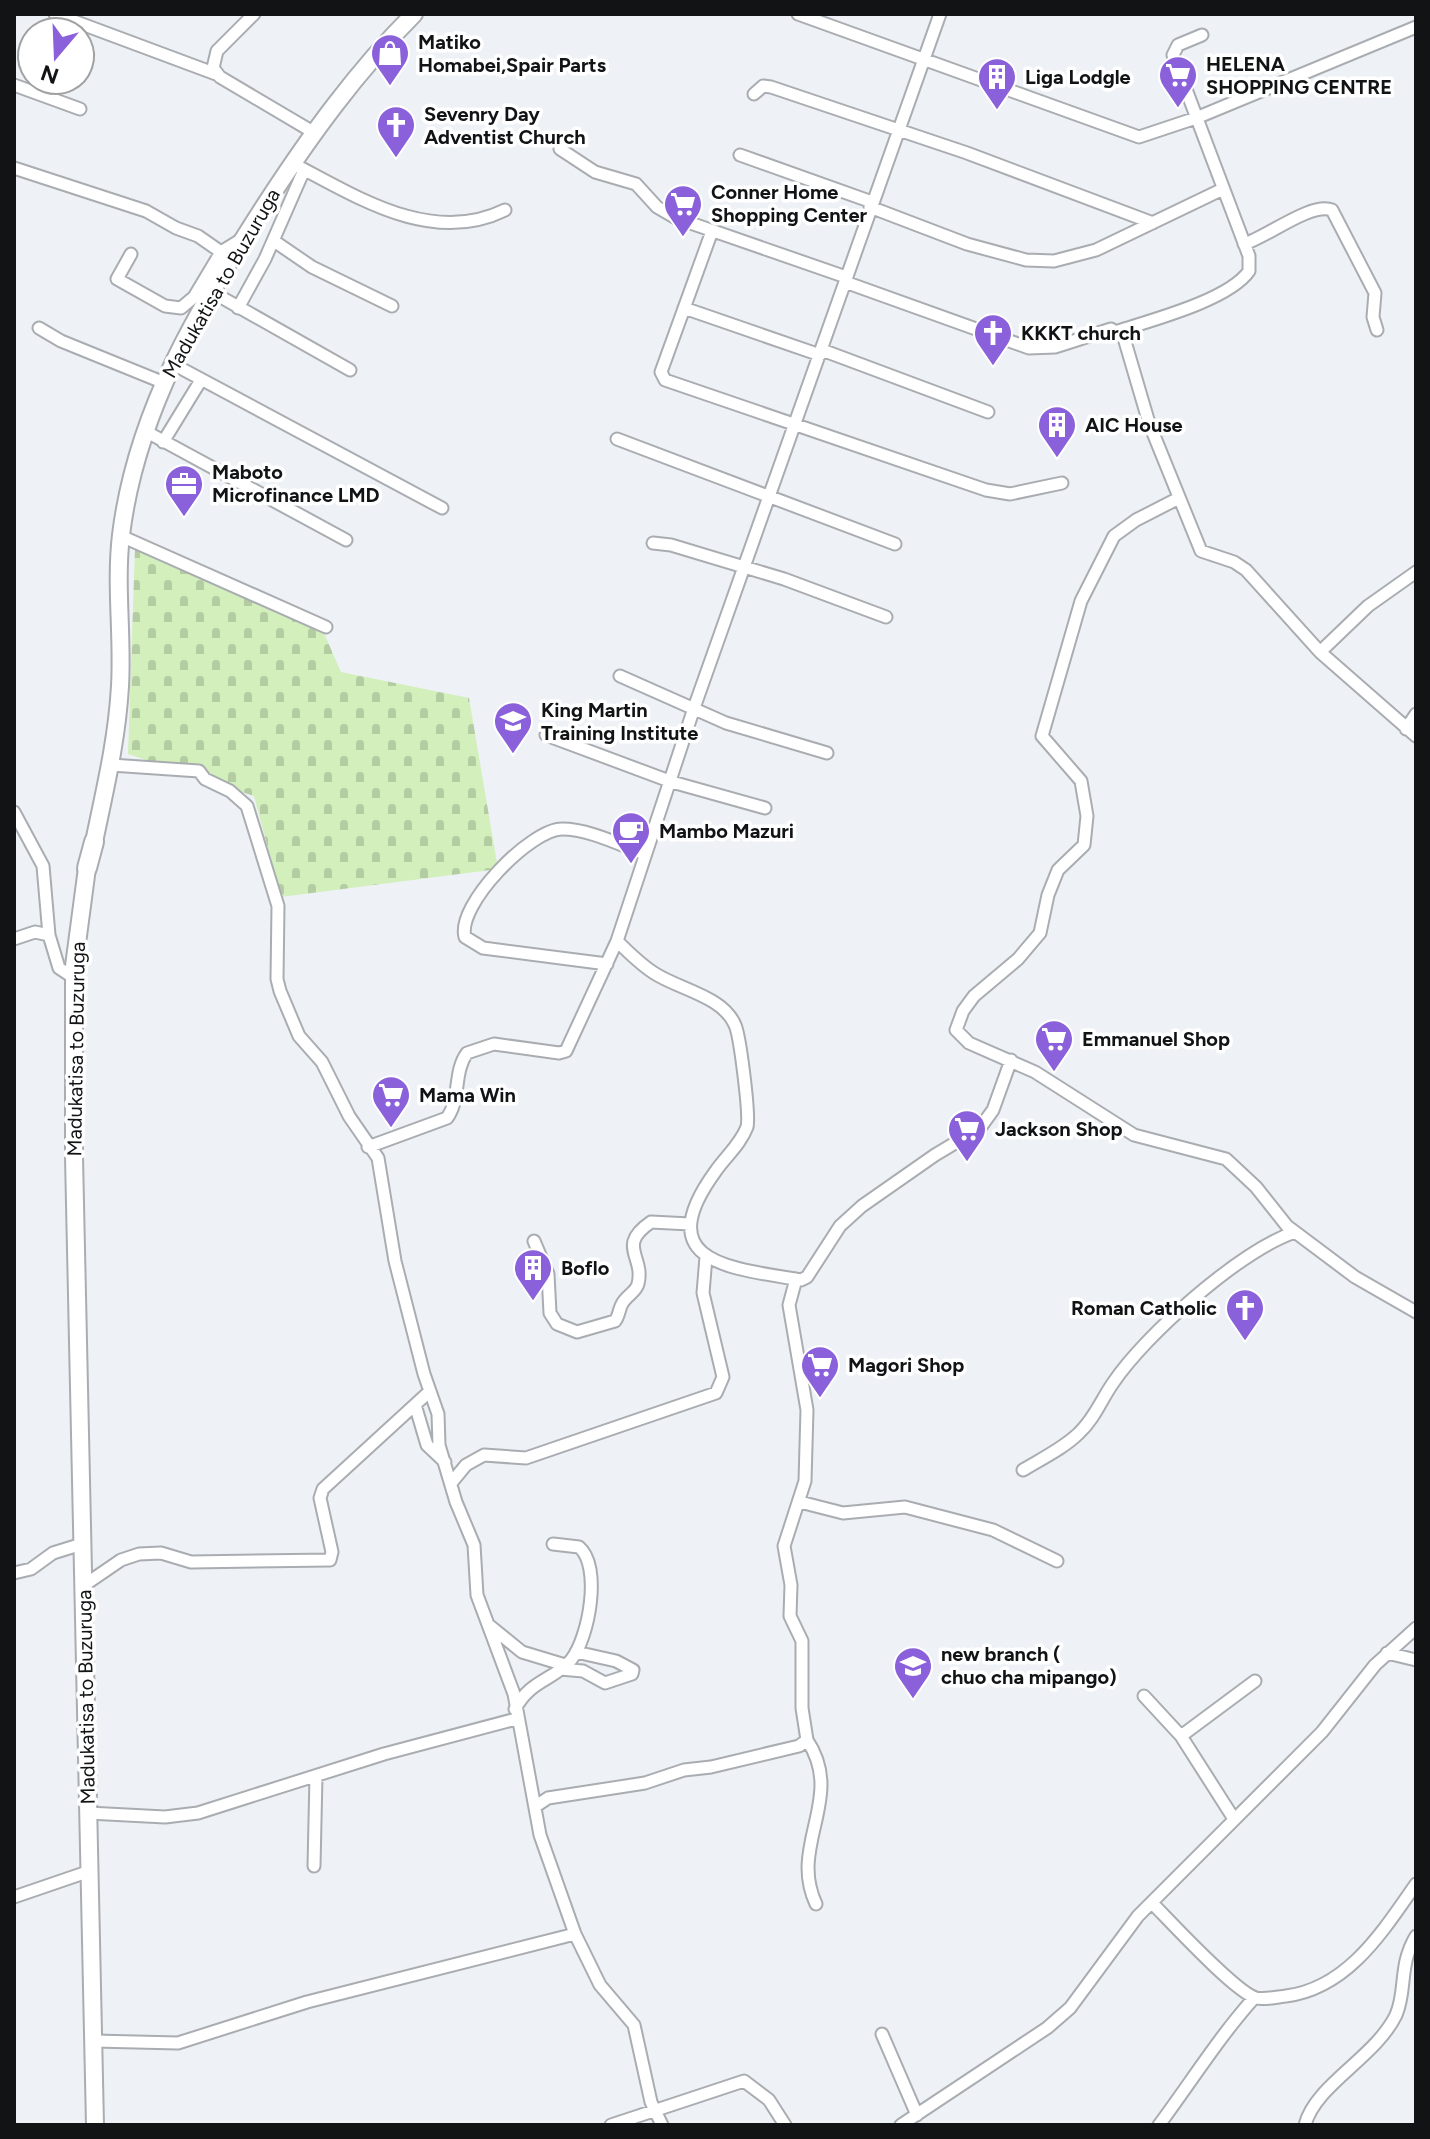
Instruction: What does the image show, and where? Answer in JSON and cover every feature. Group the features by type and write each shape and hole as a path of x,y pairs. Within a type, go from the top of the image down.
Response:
{"main road":[{"name":"Madukatisa to Buzuruga","path":"95,2125 74,978 87,868 111,765 120,682 121,536 145,431 171,363 243,239 298,166 313,132 353,79 414,14"}],"street":[{"path":"58,14 217,74 313,132"},
{"path":"217,74 213,68 217,51 254,14"},
{"path":"798,14 1139,137 1196,118 1416,27"},
{"path":"368,1147 447,1118 453,1110 460,1068 467,1053 494,1044 559,1053 566,1051 617,941 694,708 797,425 871,204 940,14"},
{"path":"560,149 595,172 636,184 664,212 1029,348 1055,347 1102,331 1118,331 1189,307 1241,280 1250,264 1173,55 1178,45 1202,35"},
{"path":"14,85 80,109"},
{"path":"754,94 763,86 771,87 899,130 1153,223"},
{"path":"740,155 967,244 1041,262 1096,250 1223,189"},
{"path":"238,308 274,241 298,166 371,204 424,220 465,223 485,220 505,210"},
{"path":"14,168 146,211 198,236 221,252"},
{"path":"1244,244 1303,215 1324,208 1332,210 1375,293 1373,317 1377,330"},
{"path":"712,231 661,372 665,380 999,493 1062,483"},
{"path":"131,254 117,279 173,308 187,305 221,252 243,239"},
{"path":"274,241 321,272 392,306"},
{"path":"212,292 350,370"},
{"path":"684,308 821,352 988,412"},
{"path":"39,328 61,341 162,382"},
{"path":"1118,331 1124,338 1149,423 1201,551 1234,562 1246,570 1320,652 1411,732 1416,714"},
{"path":"171,363 442,508"},
{"path":"163,442 190,403 201,380"},
{"path":"145,431 346,540"},
{"path":"617,439 895,544"},
{"path":"1179,498 1136,520 1114,536 1081,601 1067,654 1050,698 1042,736 1081,781 1087,816 1084,845 1058,870 1048,895 1040,933 1018,959 974,996 956,1025 959,1034 969,1043 1011,1060 1134,1135 1226,1159 1295,1232 1355,1277 1416,1312"},
{"path":"121,536 326,627"},
{"path":"653,543 671,545 745,567 886,617"},
{"path":"1320,652 1368,606 1416,572"},
{"path":"620,676 726,723 827,753"},
{"path":"546,735 672,782 765,808"},
{"path":"111,765 199,771 205,779 230,791 247,806 278,906 277,979 280,991 299,1036 335,1082 368,1147 378,1158 395,1261 438,1414 439,1445 474,1545 475,1587 507,1668 543,1845 575,1934 600,1985 634,2025 655,2111 662,2125"},
{"path":"14,812 37,851 46,877 49,935 59,968 74,978"},
{"path":"607,964 483,948 465,937 465,921 492,875 553,831 580,832 645,854"},
{"path":"14,939 35,932 49,935"},
{"path":"617,941 656,974 723,1009 735,1025 748,1097 748,1124 740,1142 708,1182 690,1224 695,1244 706,1257 727,1266 801,1280 813,1271 840,1226 862,1206 980,1128 993,1110 1011,1060"},
{"path":"534,1241 550,1281 550,1313 557,1324 577,1332 617,1320 622,1304 638,1286 633,1242 642,1228 651,1222 690,1224"},
{"path":"1023,1470 1076,1437 1090,1422 1122,1372 1181,1313 1264,1244 1295,1232"},
{"path":"452,1482 477,1457 526,1458 716,1393 723,1377 703,1293 706,1257"},
{"path":"796,1279 790,1299 790,1313 807,1410 805,1481 784,1546 791,1585 790,1616 802,1641 802,1708 807,1740 822,1777 820,1805 805,1874 816,1904"},
{"path":"83,1586 121,1560 139,1554 161,1553 191,1562 330,1560 332,1552 320,1498 323,1489 416,1408 430,1391"},
{"path":"416,1408 427,1445 445,1462"},
{"path":"800,1502 843,1513 905,1507 993,1530 1057,1561"},
{"path":"14,1573 31,1569 53,1553 82,1544"},
{"path":"88,1813 165,1817 198,1813 515,1714 537,1682 562,1667 576,1652 593,1575 589,1561 579,1547 553,1544"},
{"path":"487,1623 522,1652 562,1667 583,1671 605,1683 633,1670 616,1661 576,1652"},
{"path":"901,2125 1047,2028 1070,2008 1152,1903 1322,1732 1387,1653 1416,1628"},
{"path":"1387,1653 1416,1660"},
{"path":"1181,1736 1255,1681"},
{"path":"1144,1696 1181,1736 1234,1819"},
{"path":"536,1806 548,1798 645,1783 684,1770 726,1764 799,1746 807,1740"},
{"path":"314,1866 316,1776"},
{"path":"14,1897 90,1871"},
{"path":"1159,2125 1194,2081 1221,2036 1254,1998 1302,1994 1344,1973 1368,1949 1416,1884"},
{"path":"1152,1903 1214,1965 1254,1998"},
{"path":"94,2041 178,2043 307,2002 575,1934"},
{"path":"1305,2125 1320,2095 1371,2051 1396,2013 1401,1972 1416,1936"},
{"path":"882,2034 917,2115"},
{"path":"611,2125 744,2081 769,2100 783,2123"}],"green space":[{"path":"135,548 319,622 341,672 469,698 498,869 281,897 254,796 128,754"}],"place":[{"name":"Matiko Homabei,Spair Parts","path":"390,87"},
{"name":"HELENA SHOPPING CENTRE","path":"1178,109"},
{"name":"Liga Lodgle","path":"997,111"},
{"name":"Sevenry Day Adventist Church","path":"396,159"},
{"name":"Conner Home Shopping Center","path":"683,238"},
{"name":"KKKT church","path":"993,367"},
{"name":"AIC House","path":"1057,459"},
{"name":"Maboto Microfinance LMD","path":"184,518"},
{"name":"King Martin Training Institute","path":"513,755"},
{"name":"Mambo Mazuri","path":"631,865"},
{"name":"Emmanuel Shop","path":"1054,1073"},
{"name":"Mama Win","path":"391,1129"},
{"name":"Jackson Shop","path":"967,1163"},
{"name":"Boflo","path":"533,1302"},
{"name":"Roman Catholic","path":"1245,1342"},
{"name":"Magori Shop","path":"820,1399"},
{"name":"new branch ( chuo cha mipango)","path":"913,1700"}]}
